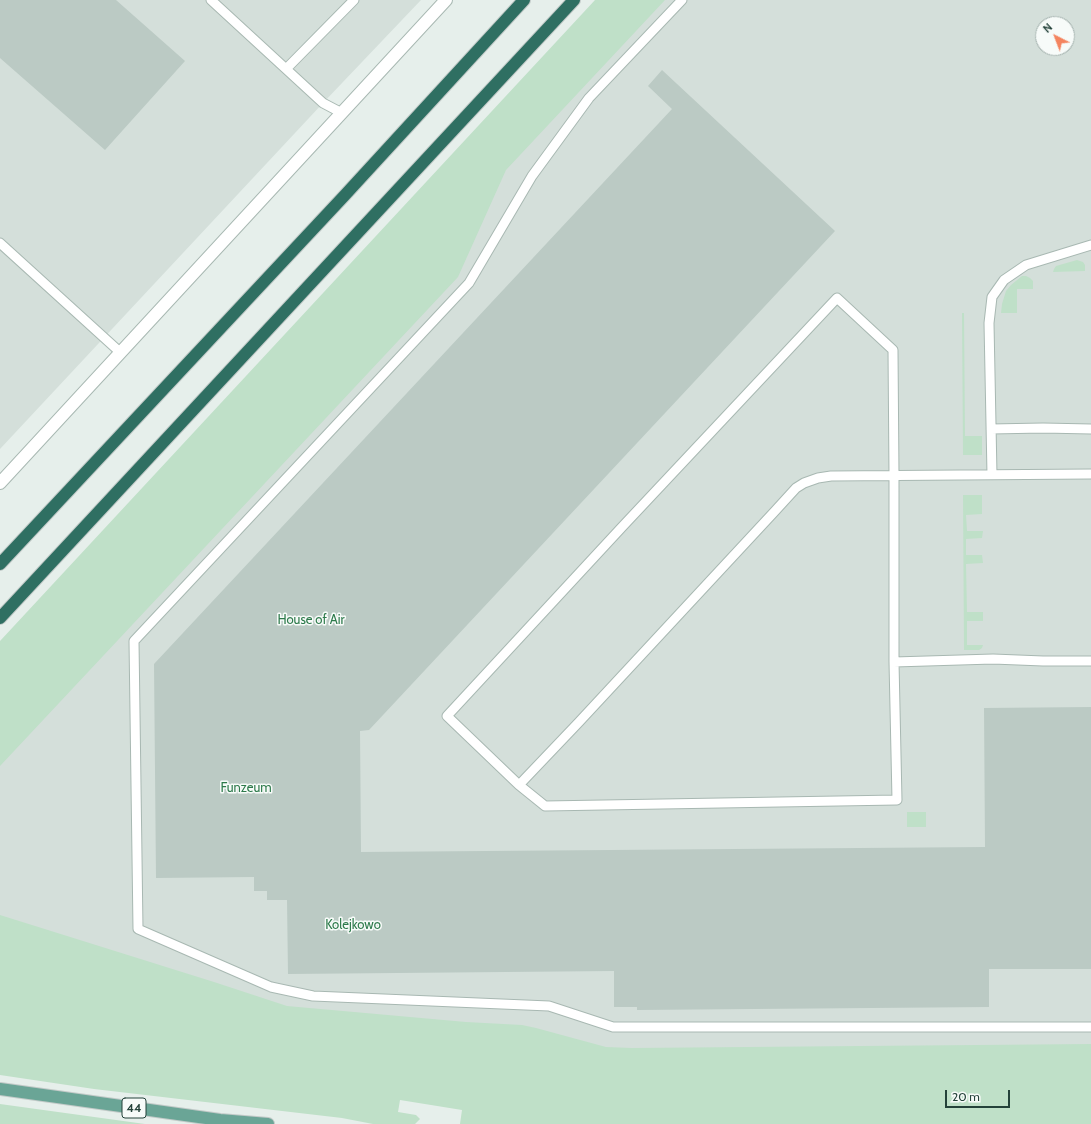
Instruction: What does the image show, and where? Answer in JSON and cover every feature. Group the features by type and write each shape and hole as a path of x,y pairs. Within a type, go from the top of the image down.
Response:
{"highway":[{"path":"0,564 339,201 524,0"},
{"path":"0,618 574,0"}],"main road":[{"name":"44","path":"0,1089 220,1120 268,1124"}],"street":[{"path":"0,483 446,0"}],"lane":[{"path":"211,0 287,68 323,103 342,113"},
{"path":"287,68 354,0"},
{"path":"682,0 589,98 532,176 469,283 134,641 138,929 271,986 313,996 549,1006 613,1027 1091,1027"},
{"path":"0,243 121,353"},
{"path":"992,475 990,322 992,297 1004,280 1026,264 1091,245"},
{"path":"837,298 893,350 894,662 897,800 544,806 519,785 447,716 622,526 837,298"},
{"path":"991,430 1043,428 1091,429"},
{"path":"519,785 741,547 804,483 818,478 831,476 1091,474"},
{"path":"894,662 993,659 1091,661"}],"shaded area":[{"path":"0,0 421,0 0,449"},
{"path":"656,0 1091,0 1091,1121 0,1056 0,692"}],"green space":[{"path":"595,0 665,0 506,170 458,277 0,766 0,641"},
{"path":"1077,260 1083,262 1085,265 1085,271 1053,272 1056,266"},
{"path":"1022,276 1026,276 1033,281 1033,289 1017,289 1017,313 1001,313 1006,291"},
{"path":"962,313 964,313 965,436 982,436 982,455 963,455"},
{"path":"963,495 982,495 982,514 966,515 967,531 983,531 982,538 966,539 966,555 982,555 983,563 966,564 967,612 983,612 983,621 967,621 967,645 983,645 979,650 964,650"},
{"path":"907,812 926,812 926,827 907,827"},
{"path":"0,915 287,1006 466,1022 522,1025 606,1047 1091,1044 1091,1124 460,1124 462,1110 400,1100 398,1112 416,1115 420,1119 415,1124 373,1124 342,1118 94,1089 0,1075"},
{"path":"0,1104 145,1124 0,1124"}],"building":[{"path":"0,0 116,0 185,61 105,150 0,58"},
{"path":"662,70 835,231 369,730 360,731 361,852 985,847 984,708 1091,707 1091,969 989,969 989,1007 637,1010 637,1007 614,1007 614,971 288,974 287,900 267,900 267,891 254,891 254,877 156,878 154,664 672,109 648,86"}],"park label":[{"name":"House of Air","path":"311,620"},
{"name":"Funzeum","path":"246,788"},
{"name":"Kolejkowo","path":"353,925"}]}
